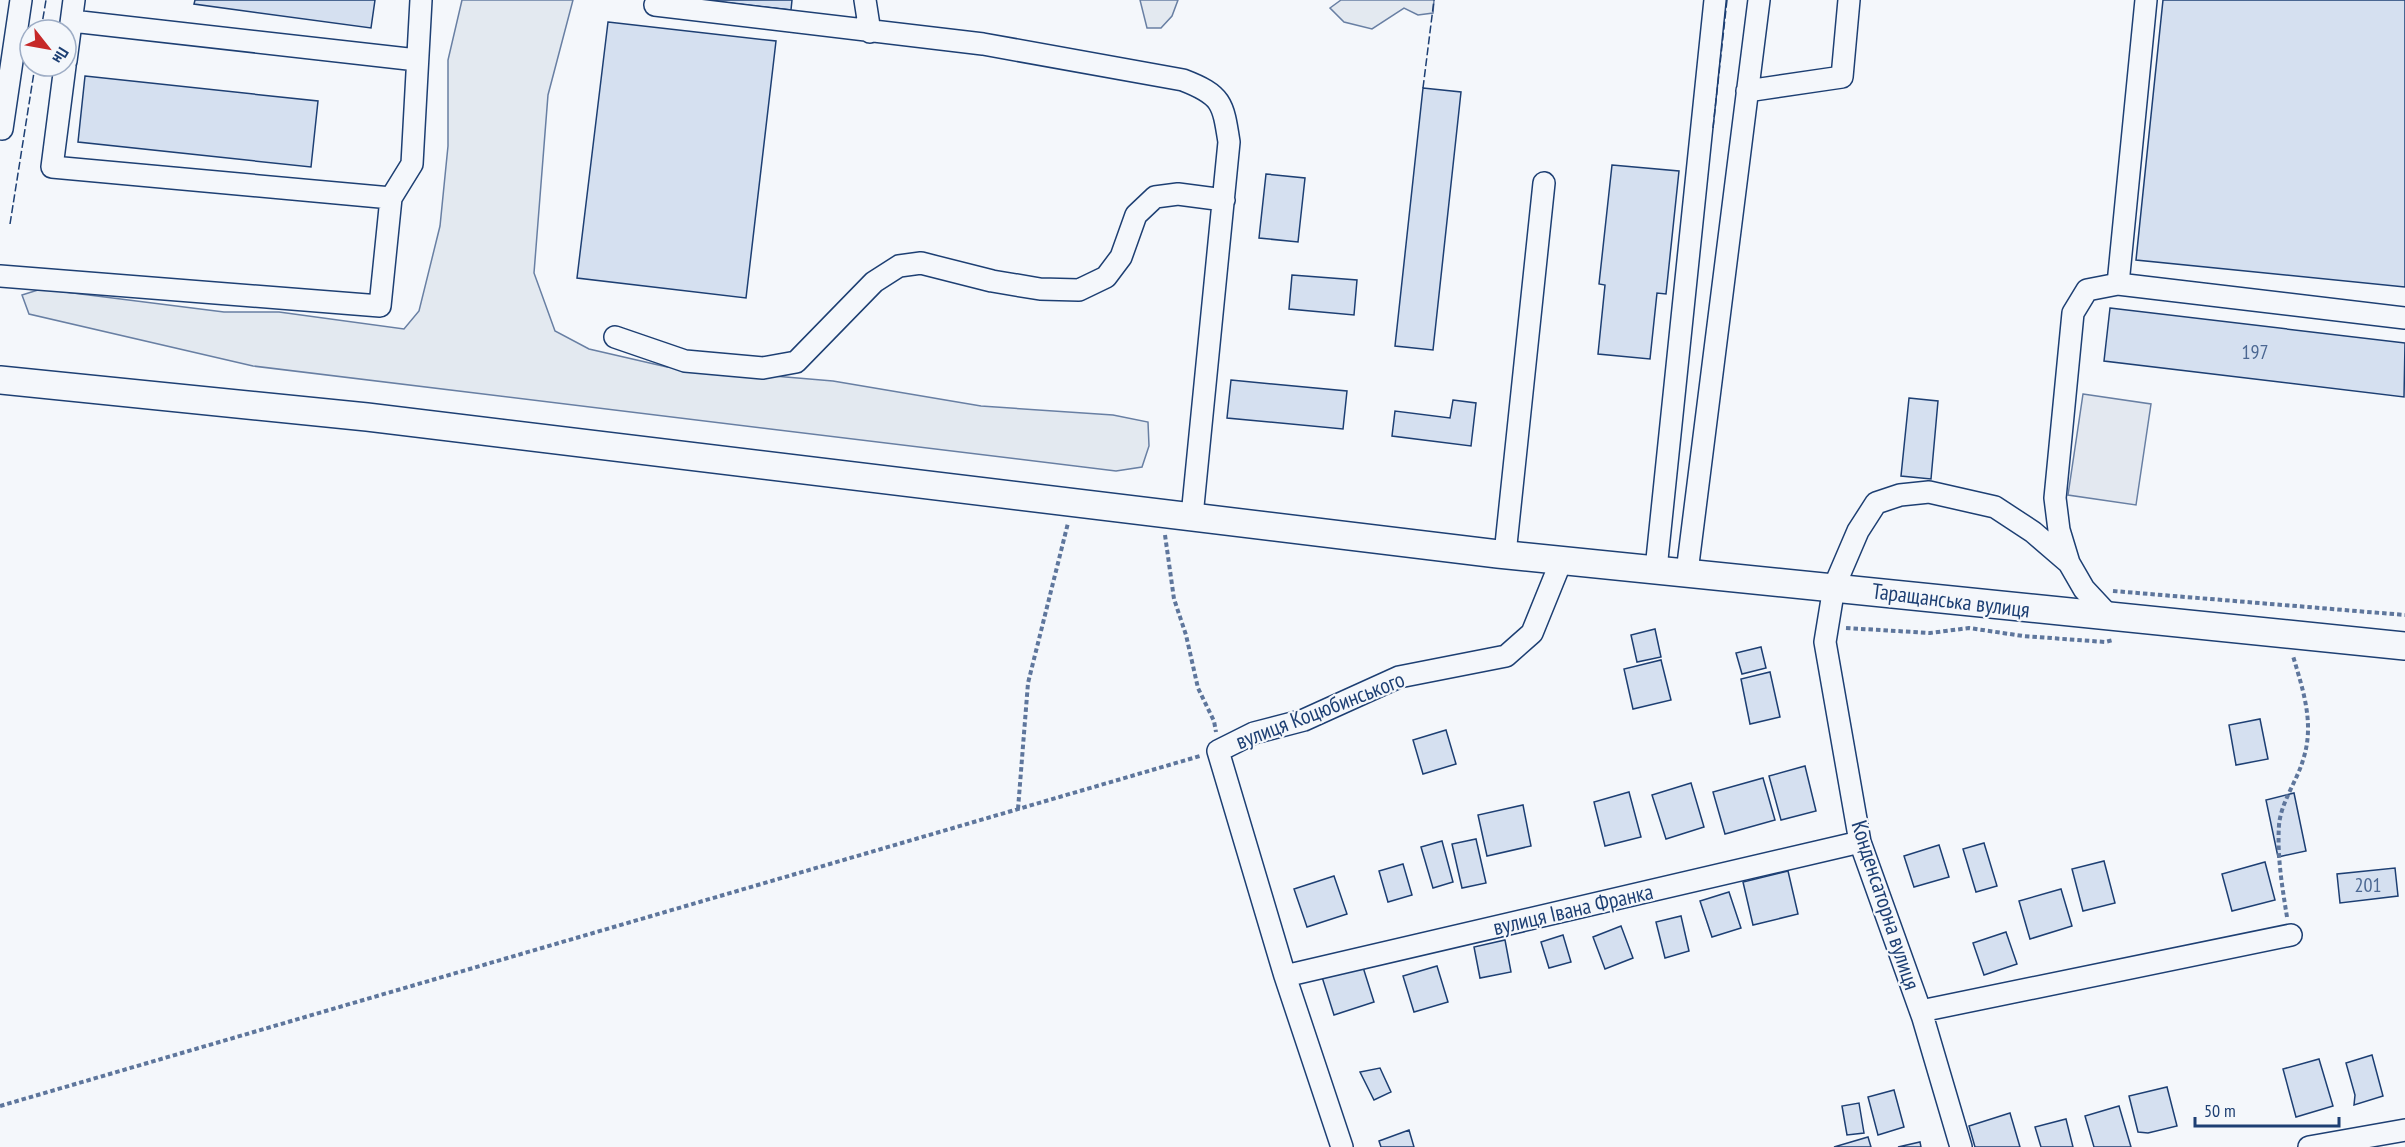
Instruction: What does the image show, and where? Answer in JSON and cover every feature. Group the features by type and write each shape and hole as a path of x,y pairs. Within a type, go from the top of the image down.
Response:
{"main road":[{"name":"Таращанська вулиця","path":"0,380 367,417 1502,554 1834,587 2116,628 2288,634 2405,646"}],"street":[{"path":"1,135 7,46 21,0"},
{"path":"0,276 380,306 391,198 412,164 421,0"},
{"path":"865,0 870,32"},
{"path":"1656,569 1715,0"},
{"path":"1687,572 1759,0"},
{"path":"1747,91 1842,77 1849,0"},
{"path":"2118,284 2146,0"},
{"path":"655,4 983,44 1183,80 1209,90 1224,106 1229,142 1192,516"},
{"path":"73,10 417,60"},
{"path":"63,78 52,167 391,198"},
{"path":"1502,554 1544,183"},
{"path":"615,337 685,361 763,368 796,362 874,282 899,266 921,263 992,281 1040,289 1079,290 1106,277 1121,257 1136,215 1155,196 1178,194 1224,200"},
{"path":"2116,628 2084,589 2069,563 2059,530 2055,498 2073,313 2087,290 2118,284 2405,318"},
{"name":"Конденсаторна вулиця","path":"1961,1147 1921,1011 1860,842 1825,642 1834,587 1858,531 1876,503 1900,495 1929,492 1995,507 2033,532 2069,563"},
{"name":"вулиця Коцюбинського","path":"1342,1147 1285,976 1218,751 1254,733 1304,720 1399,677 1506,656 1532,633 1562,559"},
{"name":"вулиця Івана Франка","path":"1285,976 1860,842"},
{"path":"1921,1011 2290,935"},
{"path":"2310,1147 2405,1130"}],"path":[{"path":"1018,809 1028,683 1073,502"},
{"path":"0,1106 1218,751 1215,721 1198,688 1186,635 1174,599 1165,549 1164,513"},
{"path":"2084,589 2405,615"},
{"path":"1827,627 1930,633 1969,628 2023,636 2105,642 2116,628"},
{"path":"2288,634 2307,706 2308,738 2303,760 2279,823 2280,874 2290,935"}],"shaded area":[{"path":"462,0 573,0 548,95 534,273 555,331 589,349 667,367 833,381 981,406 1113,415 1148,422 1149,446 1142,467 1116,471 253,366 29,314 22,295 41,289 224,312 279,312 404,329 419,311 440,226 448,146 448,60"},
{"path":"1140,0 1178,0 1172,16 1161,28 1147,28"},
{"path":"1341,0 1434,0 1433,13 1418,15 1404,8 1372,29 1344,22 1330,8"},
{"path":"2083,394 2151,404 2136,505 2068,495"}],"building":[{"path":"195,0 375,0 371,28 194,4"},
{"path":"704,0 792,0 791,10"},
{"path":"2163,0 2405,0 2405,287 2136,260"},
{"path":"608,22 776,41 746,298 577,278"},
{"path":"85,76 318,101 311,167 78,142"},
{"path":"1423,88 1461,92 1433,350 1395,346"},
{"path":"1612,165 1679,171 1666,294 1657,293 1650,359 1598,354 1605,285 1599,284"},
{"path":"1266,174 1305,178 1298,242 1259,238"},
{"path":"1292,275 1357,280 1354,315 1289,309"},
{"path":"2110,308 2405,343 2404,397 2104,361"},
{"path":"1231,380 1347,391 1343,429 1227,418"},
{"path":"1909,398 1938,401 1931,479 1901,476"},
{"path":"1453,400 1476,403 1471,446 1392,436 1395,411 1450,418"},
{"path":"1655,629 1661,657 1637,662 1631,635"},
{"path":"1761,647 1766,668 1742,674 1736,653"},
{"path":"1661,660 1671,700 1633,709 1624,669"},
{"path":"1770,672 1780,717 1750,724 1741,679"},
{"path":"2260,719 2268,759 2236,765 2229,725"},
{"path":"1446,730 1456,764 1423,774 1413,740"},
{"path":"1805,766 1816,811 1781,820 1769,776"},
{"path":"1763,778 1775,820 1725,834 1713,792"},
{"path":"1691,783 1704,827 1666,839 1652,795"},
{"path":"1629,792 1641,837 1605,846 1594,802"},
{"path":"2294,793 2306,851 2278,857 2266,800"},
{"path":"1523,805 1531,846 1487,856 1478,815"},
{"path":"1476,839 1486,883 1462,888 1452,844"},
{"path":"1442,841 1453,882 1433,888 1421,847"},
{"path":"1984,843 1997,886 1976,892 1963,849"},
{"path":"1939,845 1949,877 1914,887 1904,856"},
{"path":"2104,861 2115,903 2083,911 2072,869"},
{"path":"2265,862 2275,900 2232,911 2222,874"},
{"path":"1403,864 1412,895 1388,902 1379,871"},
{"path":"2395,868 2398,896 2340,903 2337,874"},
{"path":"1788,871 1798,914 1753,925 1743,882"},
{"path":"1334,876 1347,914 1307,927 1294,889"},
{"path":"2061,889 2072,926 2030,939 2019,901"},
{"path":"1729,892 1741,928 1712,937 1700,901"},
{"path":"1681,916 1689,951 1665,958 1656,922"},
{"path":"1621,926 1633,958 1605,969 1593,937"},
{"path":"2006,932 2017,964 1984,975 1973,943"},
{"path":"1563,935 1571,962 1549,968 1541,942"},
{"path":"1505,940 1511,972 1480,978 1474,947"},
{"path":"1362,964 1374,1002 1334,1015 1322,977"},
{"path":"1437,966 1448,1002 1414,1012 1403,976"},
{"path":"2372,1055 2383,1096 2354,1105 2355,1095 2346,1063"},
{"path":"2319,1059 2333,1106 2296,1117 2283,1069"},
{"path":"1380,1068 1391,1092 1374,1100 1360,1072"},
{"path":"2167,1087 2177,1126 2148,1133 2138,1132 2129,1096"},
{"path":"1894,1090 1904,1127 1878,1135 1868,1097"},
{"path":"1859,1103 1864,1133 1847,1135 1842,1106"},
{"path":"2119,1106 2131,1147 2094,1147 2085,1116"},
{"path":"2010,1113 2020,1147 1975,1147 1969,1126"},
{"path":"2066,1119 2073,1147 2041,1147 2035,1127"},
{"path":"1409,1130 1414,1147 1381,1147 1379,1141"},
{"path":"1868,1137 1871,1147 1834,1147"},
{"path":"1920,1142 1921,1147 1898,1147"}],"fence":[{"path":"43,18 46,0"},
{"path":"1423,88 1434,0"},
{"path":"1713,128 1727,0"},
{"path":"10,224 33,78"}]}
